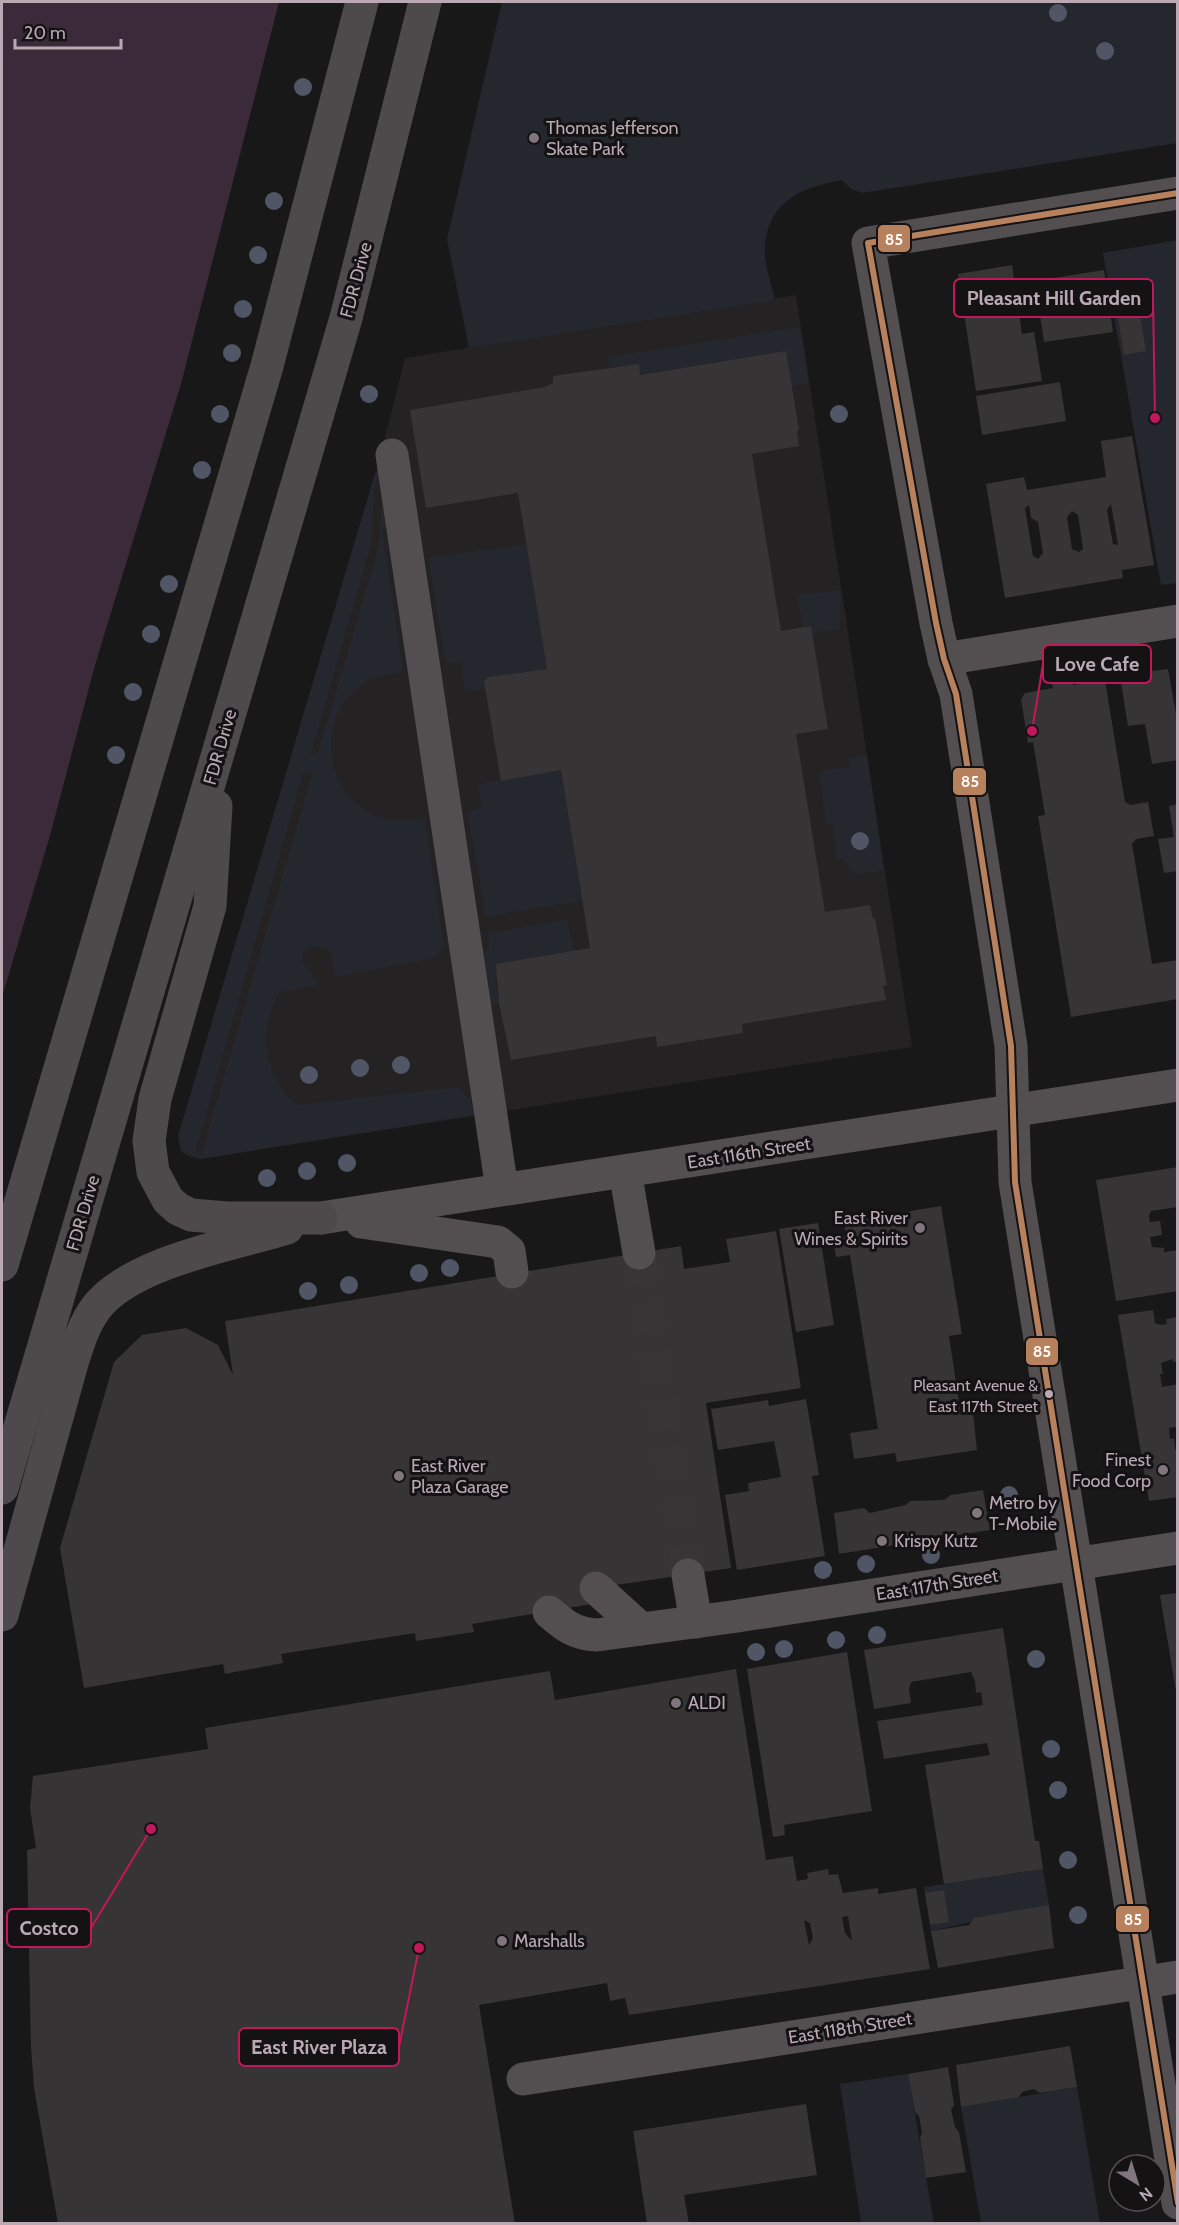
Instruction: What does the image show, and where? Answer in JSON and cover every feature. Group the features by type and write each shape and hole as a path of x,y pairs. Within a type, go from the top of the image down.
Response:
{"highway":[{"path":"2,1265 267,366 362,2"},
{"name":"FDR Drive","path":"2,1488 346,318 425,2"},
{"path":"219,750 210,906 155,1099 149,1141 153,1172 168,1200 178,1209 191,1215 227,1218 324,1218"},
{"path":"2,1615 72,1363 96,1309 114,1289 138,1275 167,1264 324,1218"}],"street":[{"path":"1178,193 868,243 944,659 956,694 1011,1046 1015,1182 1178,2203"},
{"path":"392,455 502,1189"},
{"path":"944,659 1178,621"},
{"name":"East 116th Street","path":"324,1218 1178,1085"},
{"path":"625,1171 639,1253"},
{"path":"324,1218 498,1242 509,1251 512,1272"},
{"name":"East 117th Street","path":"594,1616 696,1622 1178,1548"},
{"path":"688,1575 696,1622"},
{"name":"East 118th Street","path":"523,2079 1178,1977"}],"shaded area":[{"path":"2,2 279,2 181,384 95,665 51,832 2,997"},
{"path":"502,2 1177,2 1177,143 863,193 851,189 842,180 814,187 791,198 781,206 768,229 765,258 775,300 469,348 447,239"},
{"path":"1177,240 1177,583 1161,585 1103,253"},
{"path":"796,295 912,1047 200,1159 187,1156 181,1151 178,1136 374,480 405,358"},
{"path":"800,327 809,384 792,386 785,351 640,375 609,368 608,357"},
{"path":"376,470 383,478 387,528 382,528 403,672 372,679 349,696 337,715 332,737 332,760 339,781 352,799 370,813 397,821 425,818 444,946 439,954 429,959 335,977 330,950 312,947 306,950 302,953 302,960 319,985 279,992 268,1023 267,1052 276,1079 296,1105 458,1087 470,1100 475,1115 200,1159 181,1151 178,1136","holes":["375,481 383,481 379,545 317,756 311,754 371,545","304,771 312,774 201,1155 195,1153"]},
{"path":"527,544 547,669 489,677 485,681 486,689 465,692 461,662 446,664 428,558"},
{"path":"841,590 840,629 812,633 811,626 803,627 797,595"},
{"path":"867,755 884,870 853,875 845,859 837,860 833,824 826,824 819,771 849,767 849,758"},
{"path":"561,770 582,901 486,917 467,811 482,808 478,784"},
{"path":"567,920 574,951 496,964 498,978 495,979 499,1003 488,1005 481,956 489,947 488,933"},
{"path":"1043,1869 1049,1905 931,1931 924,1887"},
{"path":"908,2074 934,2223 861,2223 840,2084"},
{"path":"1077,2087 1100,2223 981,2223 961,2107"}],"building":[{"path":"1012,265 1022,334 1034,332 1042,381 976,391 958,274"},
{"path":"1104,270 1113,332 1044,342 1035,281"},
{"path":"1140,314 1146,351 1124,355 1118,317"},
{"path":"786,351 799,430 797,431 799,446 752,454 781,631 811,626 828,729 796,734 825,912 870,905 873,919 875,918 887,985 883,986 886,1000 742,1024 743,1033 657,1047 656,1036 511,1060 499,1003 496,964 590,948 561,770 501,781 484,681 489,677 547,669 518,493 426,508 410,410 545,387 553,383 553,376 639,364 640,375"},
{"path":"1060,382 1066,421 982,435 976,396"},
{"path":"1132,436 1154,565 1122,570 1123,578 1005,598 986,484 1024,477 1027,490 1106,477 1101,441","holes":["1111,504 1118,545 1113,544 1107,510","1029,505 1031,518 1038,522 1043,553 1038,559 1033,556 1025,508","1072,511 1078,515 1083,549 1079,552 1072,549 1067,517"]},
{"path":"1168,669 1178,725 1178,760 1152,764 1145,724 1128,726 1120,677 1137,674 1138,680 1149,678 1152,671"},
{"path":"1072,678 1073,685 1105,680 1125,802 1130,805 1148,802 1154,836 1136,839 1132,844 1152,964 1178,960 1178,999 1071,1017 1038,816 1045,815 1033,742 1028,743 1021,699 1025,693 1053,688 1051,681"},
{"path":"1178,804 1178,871 1164,873 1158,839 1174,837 1169,806"},
{"path":"1178,1167 1178,1207 1151,1211 1149,1216 1150,1222 1160,1221 1162,1235 1150,1237 1152,1247 1164,1248 1164,1252 1178,1250 1178,1291 1116,1301 1096,1180"},
{"path":"941,1206 962,1334 949,1336 961,1415 973,1413 977,1450 897,1462 895,1453 854,1459 850,1433 878,1429 850,1255 836,1257 833,1238 846,1235 844,1222"},
{"path":"818,1223 834,1325 796,1332 779,1229"},
{"name":"East River Plaza Garage","path":"776,1231 801,1388 706,1403 731,1568 596,1588 598,1603 472,1624 474,1632 416,1641 415,1633 281,1654 283,1663 225,1674 223,1664 84,1688 60,1548 114,1362 142,1335 186,1328 218,1345 233,1375 225,1321 681,1246 684,1269 730,1262 726,1239"},
{"path":"1153,1310 1155,1323 1161,1325 1167,1324 1166,1319 1178,1317 1178,1361 1173,1362 1173,1359 1161,1363 1163,1374 1160,1374 1162,1387 1178,1384 1178,1427 1169,1428 1170,1439 1174,1438 1175,1450 1178,1449 1178,1497 1149,1501 1118,1315"},
{"path":"806,1399 819,1475 812,1476 825,1556 737,1570 725,1495 749,1491 748,1483 781,1477 774,1441 718,1450 711,1409 768,1400 769,1406"},
{"path":"983,1490 990,1530 839,1554 834,1513 864,1508 870,1513 906,1505 910,1501 944,1500 951,1495"},
{"path":"1178,1593 1178,1691 1176,1691 1160,1595"},
{"path":"1003,1628 1035,1841 1039,1841 1043,1869 944,1884 925,1765 990,1755 987,1743 884,1759 877,1721 983,1705 981,1692 976,1693 975,1681 971,1672 911,1682 909,1689 911,1703 874,1709 864,1650"},
{"path":"847,1652 872,1811 784,1825 785,1835 773,1837 747,1669"},
{"path":"736,1669 766,1860 793,1856 797,1881 808,1879 807,1873 828,1869 829,1875 838,1874 843,1893 878,1888 878,1894 916,1888 930,1969 629,2015 625,1998 610,2001 607,1983 479,2005 515,2224 58,2224 34,2088 31,2048 27,1850 36,1848 30,1808 33,1776 208,1749 205,1728 550,1671 555,1700","holes":["848,1916 852,1941 845,1933 842,1917","804,1920 810,1923 813,1938 809,1945"]},
{"path":"944,1890 949,1922 930,1925 925,1893"},
{"path":"1049,1905 1054,1948 938,1968 931,1931 969,1925 974,1918"},
{"path":"1070,2046 1077,2087 1040,2093 1034,2089 1022,2092 1019,2097 961,2107 956,2065"},
{"path":"948,2067 954,2105 951,2110 955,2127 959,2132 966,2172 926,2178 920,2138 922,2133 919,2116 915,2112 908,2074"},
{"path":"806,2104 817,2175 684,2195 689,2224 647,2224 633,2131"}],"tunnel":[{"path":"639,1253 688,1575"}],"transit line":[{"name":"85","path":"1178,193 868,243 936,623 944,659 956,694 1011,1046 1015,1182 1178,2203"}],"place":[{"name":"Thomas Jefferson Skate Park","path":"534,138"},
{"name":"Pleasant Hill Garden","path":"1155,418"},
{"name":"Love Cafe","path":"1032,731"},
{"name":"East River Wines & Spirits","path":"920,1228"},
{"name":"Pleasant Avenue & East 117th Street","path":"1049,1394"},
{"name":"Finest Food Corp","path":"1163,1470"},
{"name":"East River Plaza Garage","path":"399,1476"},
{"name":"Metro by T-Mobile","path":"977,1513"},
{"name":"Krispy Kutz","path":"882,1541"},
{"name":"ALDI","path":"676,1703"},
{"name":"Costco","path":"151,1829"},
{"name":"Marshalls","path":"502,1941"},
{"name":"East River Plaza","path":"419,1948"}]}
